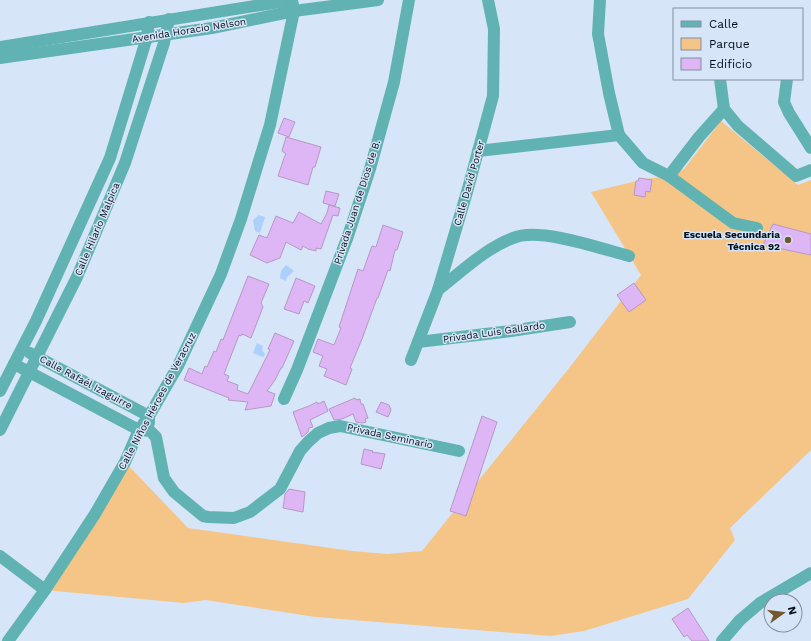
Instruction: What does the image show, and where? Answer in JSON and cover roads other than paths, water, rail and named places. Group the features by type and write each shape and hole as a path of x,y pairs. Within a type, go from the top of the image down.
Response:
{"street":[{"name":"Avenida Horacio Nelson","path":"0,47 169,19 293,4 378,0"},
{"name":"Privada Juan de Dios de B.","path":"284,399 297,370 342,251 370,169 394,82 409,0"},
{"name":"Calle David Porter","path":"411,360 438,290 493,96 494,29 488,0"},
{"path":"600,0 598,34 609,93 619,135 643,163 669,176 733,223 757,228"},
{"name":"Avenida Horacio Nelson","path":"0,58 212,28 293,4"},
{"name":"Calle Niños Héroes de Veracruz","path":"149,416 178,366 218,281 241,219 270,125 293,4"},
{"name":"Calle Hilario Malpica","path":"0,430 77,277 125,163 166,34 169,19"},
{"name":"Calle Hilario Malpica","path":"0,391 22,349 110,158 147,37 149,22"},
{"path":"720,80 724,109 738,126 796,176 811,170"},
{"path":"787,80 784,102 788,112 811,148"},
{"path":"669,176 698,137 724,109"},
{"path":"478,151 619,135"},
{"path":"438,290 495,247 516,237 527,235 564,238 629,256"},
{"name":"Privada Luis Gallardo","path":"418,342 511,331 570,322"},
{"name":"Calle Rafaél Izaguirre","path":"22,349 149,416"},
{"name":"Calle Rafaél Izaguirre","path":"14,364 144,431"},
{"name":"Privada Seminario","path":"149,416 144,431 156,437 164,478 174,492 203,516 208,517 234,518 250,512 280,489 300,450 318,433 329,428 340,426 459,451"},
{"name":"Calle Niños Héroes de Veracruz","path":"10,641 95,514 144,431"},
{"path":"0,556 45,590"},
{"path":"722,641 740,620 760,603 811,573"}],"water":[{"path":"259,215 265,217 260,233 255,231 253,220"},
{"path":"286,265 294,271 287,277 286,281 280,278 281,271"},
{"path":"257,343 263,346 262,350 265,354 263,357 253,353"}],"place":[{"name":"Escuela Secundaria Técnica 92","path":"788,240"}]}
